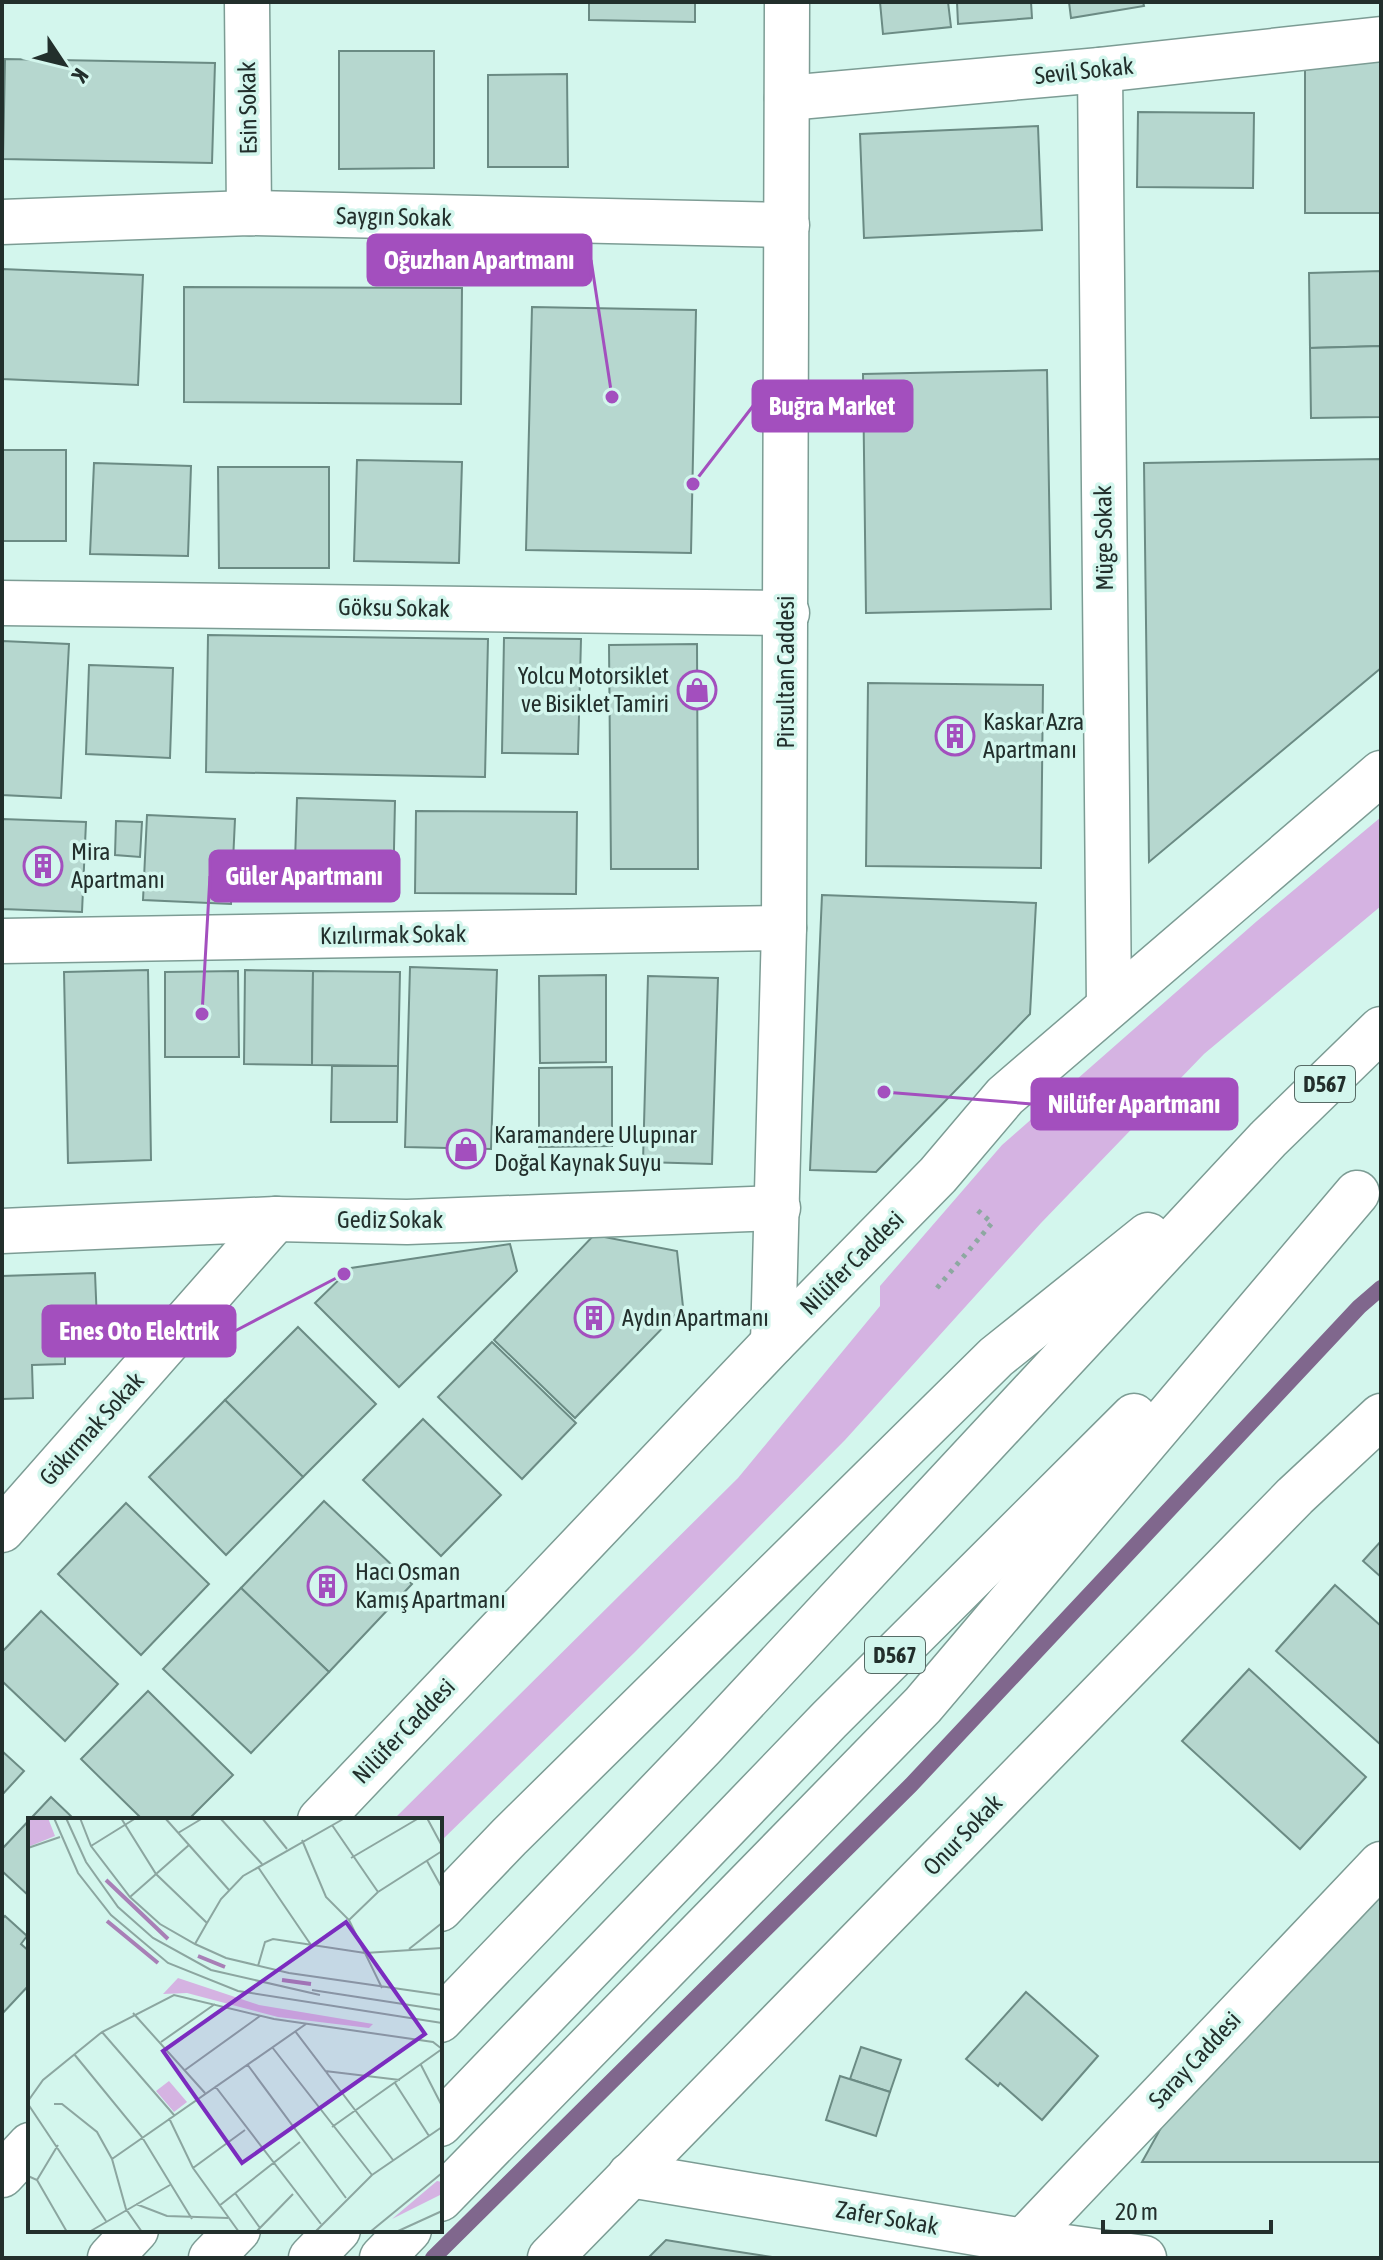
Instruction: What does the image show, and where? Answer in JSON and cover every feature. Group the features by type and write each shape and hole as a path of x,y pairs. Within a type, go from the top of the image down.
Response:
{"main road":[{"name":"Esin Sokak","path":"247,2 249,213"},
{"name":"Pirsultan Caddesi","path":"773,1343 784,928 787,2"},
{"name":"Sevil Sokak","path":"787,98 1100,70 1381,39"},
{"name":"Müge Sokak","path":"1100,70 1109,1006"},
{"name":"Saygın Sokak","path":"2,222 249,213 787,225"},
{"name":"Göksu Sokak","path":"2,603 787,613"},
{"name":"Nilüfer Caddesi","path":"322,1818 773,1343 938,1175 1005,1096 1381,773"},
{"name":"Kızılırmak Sokak","path":"2,941 784,928"},
{"name":"D567","path":"442,2018 703,1746 1268,1139 1381,1029"},
{"path":"442,1907 520,1825 996,1357 1268,1139"},
{"name":"D567","path":"442,2122 829,1720 1369,1183"},
{"path":"442,2197 923,1705 1369,1183"},
{"name":"Gediz Sokak","path":"2,1231 276,1219 407,1222 778,1208"},
{"name":"Gökırmak Sokak","path":"2,1530 276,1219"},
{"name":"Onur Sokak","path":"550,2258 1284,1508 1381,1416"},
{"name":"Saray Caddesi","path":"1018,2250 1381,1864"},
{"path":"2,2175 28,2147"},
{"name":"Zafer Sokak","path":"630,2175 1018,2250 1144,2258"},
{"path":"110,2258 134,2232"},
{"path":"211,2258 236,2232"},
{"path":"311,2258 336,2232"},
{"path":"382,2258 407,2232"}],"path":[{"path":"937,1288 992,1223"}],"shaded area":[{"path":"1381,817 1381,906 1204,1054 1041,1223 845,1440 635,1652 442,1840 442,1818 395,1818 738,1478 880,1306 880,1286 1002,1145 1257,921"}],"building":[{"path":"589,2 695,2 695,22 589,20"},
{"path":"880,2 948,2 951,27 883,34"},
{"path":"957,2 1031,2 1032,18 958,24"},
{"path":"1069,2 1143,2 1144,6 1071,18"},
{"path":"1381,47 1381,213 1305,213 1305,54"},
{"path":"339,51 434,51 434,168 339,169"},
{"path":"5,59 215,63 212,163 3,159"},
{"path":"567,74 568,167 488,167 488,75"},
{"path":"1138,112 1254,113 1253,188 1137,187"},
{"path":"1038,126 1042,230 864,238 860,134"},
{"path":"2,269 143,275 138,385 2,379"},
{"path":"1381,271 1381,346 1310,348 1309,273"},
{"path":"184,287 462,288 461,404 184,402"},
{"path":"532,307 696,310 691,553 526,550"},
{"path":"1381,346 1381,417 1311,418 1310,348"},
{"path":"1047,370 1051,609 866,613 863,374"},
{"path":"2,450 66,450 66,541 2,541"},
{"path":"1381,459 1381,668 1149,862 1144,463"},
{"path":"357,460 462,462 459,563 354,561"},
{"path":"94,463 191,466 188,556 90,554"},
{"path":"218,467 329,467 329,568 219,568"},
{"path":"208,635 488,639 485,777 206,772"},
{"path":"504,638 581,639 578,754 502,753"},
{"path":"2,641 69,644 61,798 2,795"},
{"path":"697,644 698,869 611,869 609,645"},
{"path":"89,665 173,668 170,758 86,754"},
{"name":"Kaskar Azra Apartmanı","path":"868,683 1043,685 1041,868 866,866"},
{"path":"297,798 395,801 393,896 294,893"},
{"path":"416,811 577,812 576,894 415,893"},
{"path":"147,815 235,819 231,904 143,900"},
{"name":"Mira Apartmanı","path":"2,819 86,822 82,912 2,909"},
{"path":"116,821 142,822 140,857 115,855"},
{"path":"822,895 1036,903 1030,1014 876,1172 810,1170"},
{"path":"410,967 497,970 491,1149 405,1147"},
{"path":"148,970 151,1160 68,1163 64,972"},
{"path":"245,970 313,971 312,1065 244,1064"},
{"path":"238,971 239,1057 165,1057 165,972"},
{"path":"313,971 400,972 398,1066 312,1065"},
{"path":"606,975 606,1062 540,1063 539,976"},
{"path":"648,976 718,978 712,1164 643,1162"},
{"path":"332,1066 398,1066 397,1122 331,1122"},
{"path":"612,1067 612,1146 539,1147 539,1068"},
{"name":"Aydın Apartmanı","path":"594,1235 677,1251 683,1307 575,1418 494,1340"},
{"path":"510,1244 517,1271 399,1387 315,1303 351,1268"},
{"path":"95,1273 97,1322 65,1323 65,1364 32,1365 33,1398 2,1399 2,1276"},
{"path":"298,1327 376,1404 303,1477 225,1400"},
{"path":"492,1342 576,1423 522,1479 438,1397"},
{"path":"225,1400 303,1477 226,1555 149,1477"},
{"path":"423,1419 501,1495 441,1556 363,1480"},
{"name":"Hacı Osman Kamış Apartmanı","path":"324,1501 412,1584 329,1672 241,1588"},
{"path":"126,1503 209,1584 141,1655 58,1574"},
{"path":"1381,1541 1381,1577 1363,1561"},
{"path":"1335,1585 1381,1626 1381,1745 1276,1651"},
{"path":"241,1588 329,1672 251,1753 163,1669"},
{"path":"41,1611 118,1684 65,1741 2,1681 2,1652"},
{"path":"1249,1669 1366,1777 1300,1849 1182,1741"},
{"path":"148,1691 233,1775 190,1818 141,1818 81,1759"},
{"path":"2,1751 24,1771 2,1795"},
{"path":"51,1797 73,1818 31,1818"},
{"path":"28,1821 28,1895 2,1871 2,1849"},
{"path":"1381,1887 1381,2162 1142,2162 1167,2117"},
{"path":"5,1916 27,1936 21,1944 28,1950 28,1986 2,2014 2,1919"},
{"path":"1026,1992 1098,2056 1042,2120 1000,2083 998,2086 966,2059"},
{"path":"861,2047 901,2060 890,2092 850,2079"},
{"path":"840,2076 890,2092 876,2136 826,2120"},
{"path":"666,2240 720,2249 779,2258 648,2258"}],"waterway":[{"path":"433,2258 911,1785 1359,1307 1381,1288"}],"place":[{"name":"Oğuzhan Apartmanı","path":"612,397"},
{"name":"Buğra Market","path":"693,484"},
{"name":"Yolcu Motorsiklet ve Bisiklet Tamiri","path":"697,690"},
{"name":"Kaskar Azra Apartmanı","path":"955,736"},
{"name":"Mira Apartmanı","path":"43,866"},
{"name":"Güler Apartmanı","path":"202,1014"},
{"name":"Nilüfer Apartmanı","path":"884,1092"},
{"name":"Karamandere Ulupınar Doğal Kaynak Suyu","path":"466,1149"},
{"name":"Enes Oto Elektrik","path":"344,1274"},
{"name":"Aydın Apartmanı","path":"594,1318"},
{"name":"Hacı Osman Kamış Apartmanı","path":"327,1586"}]}
